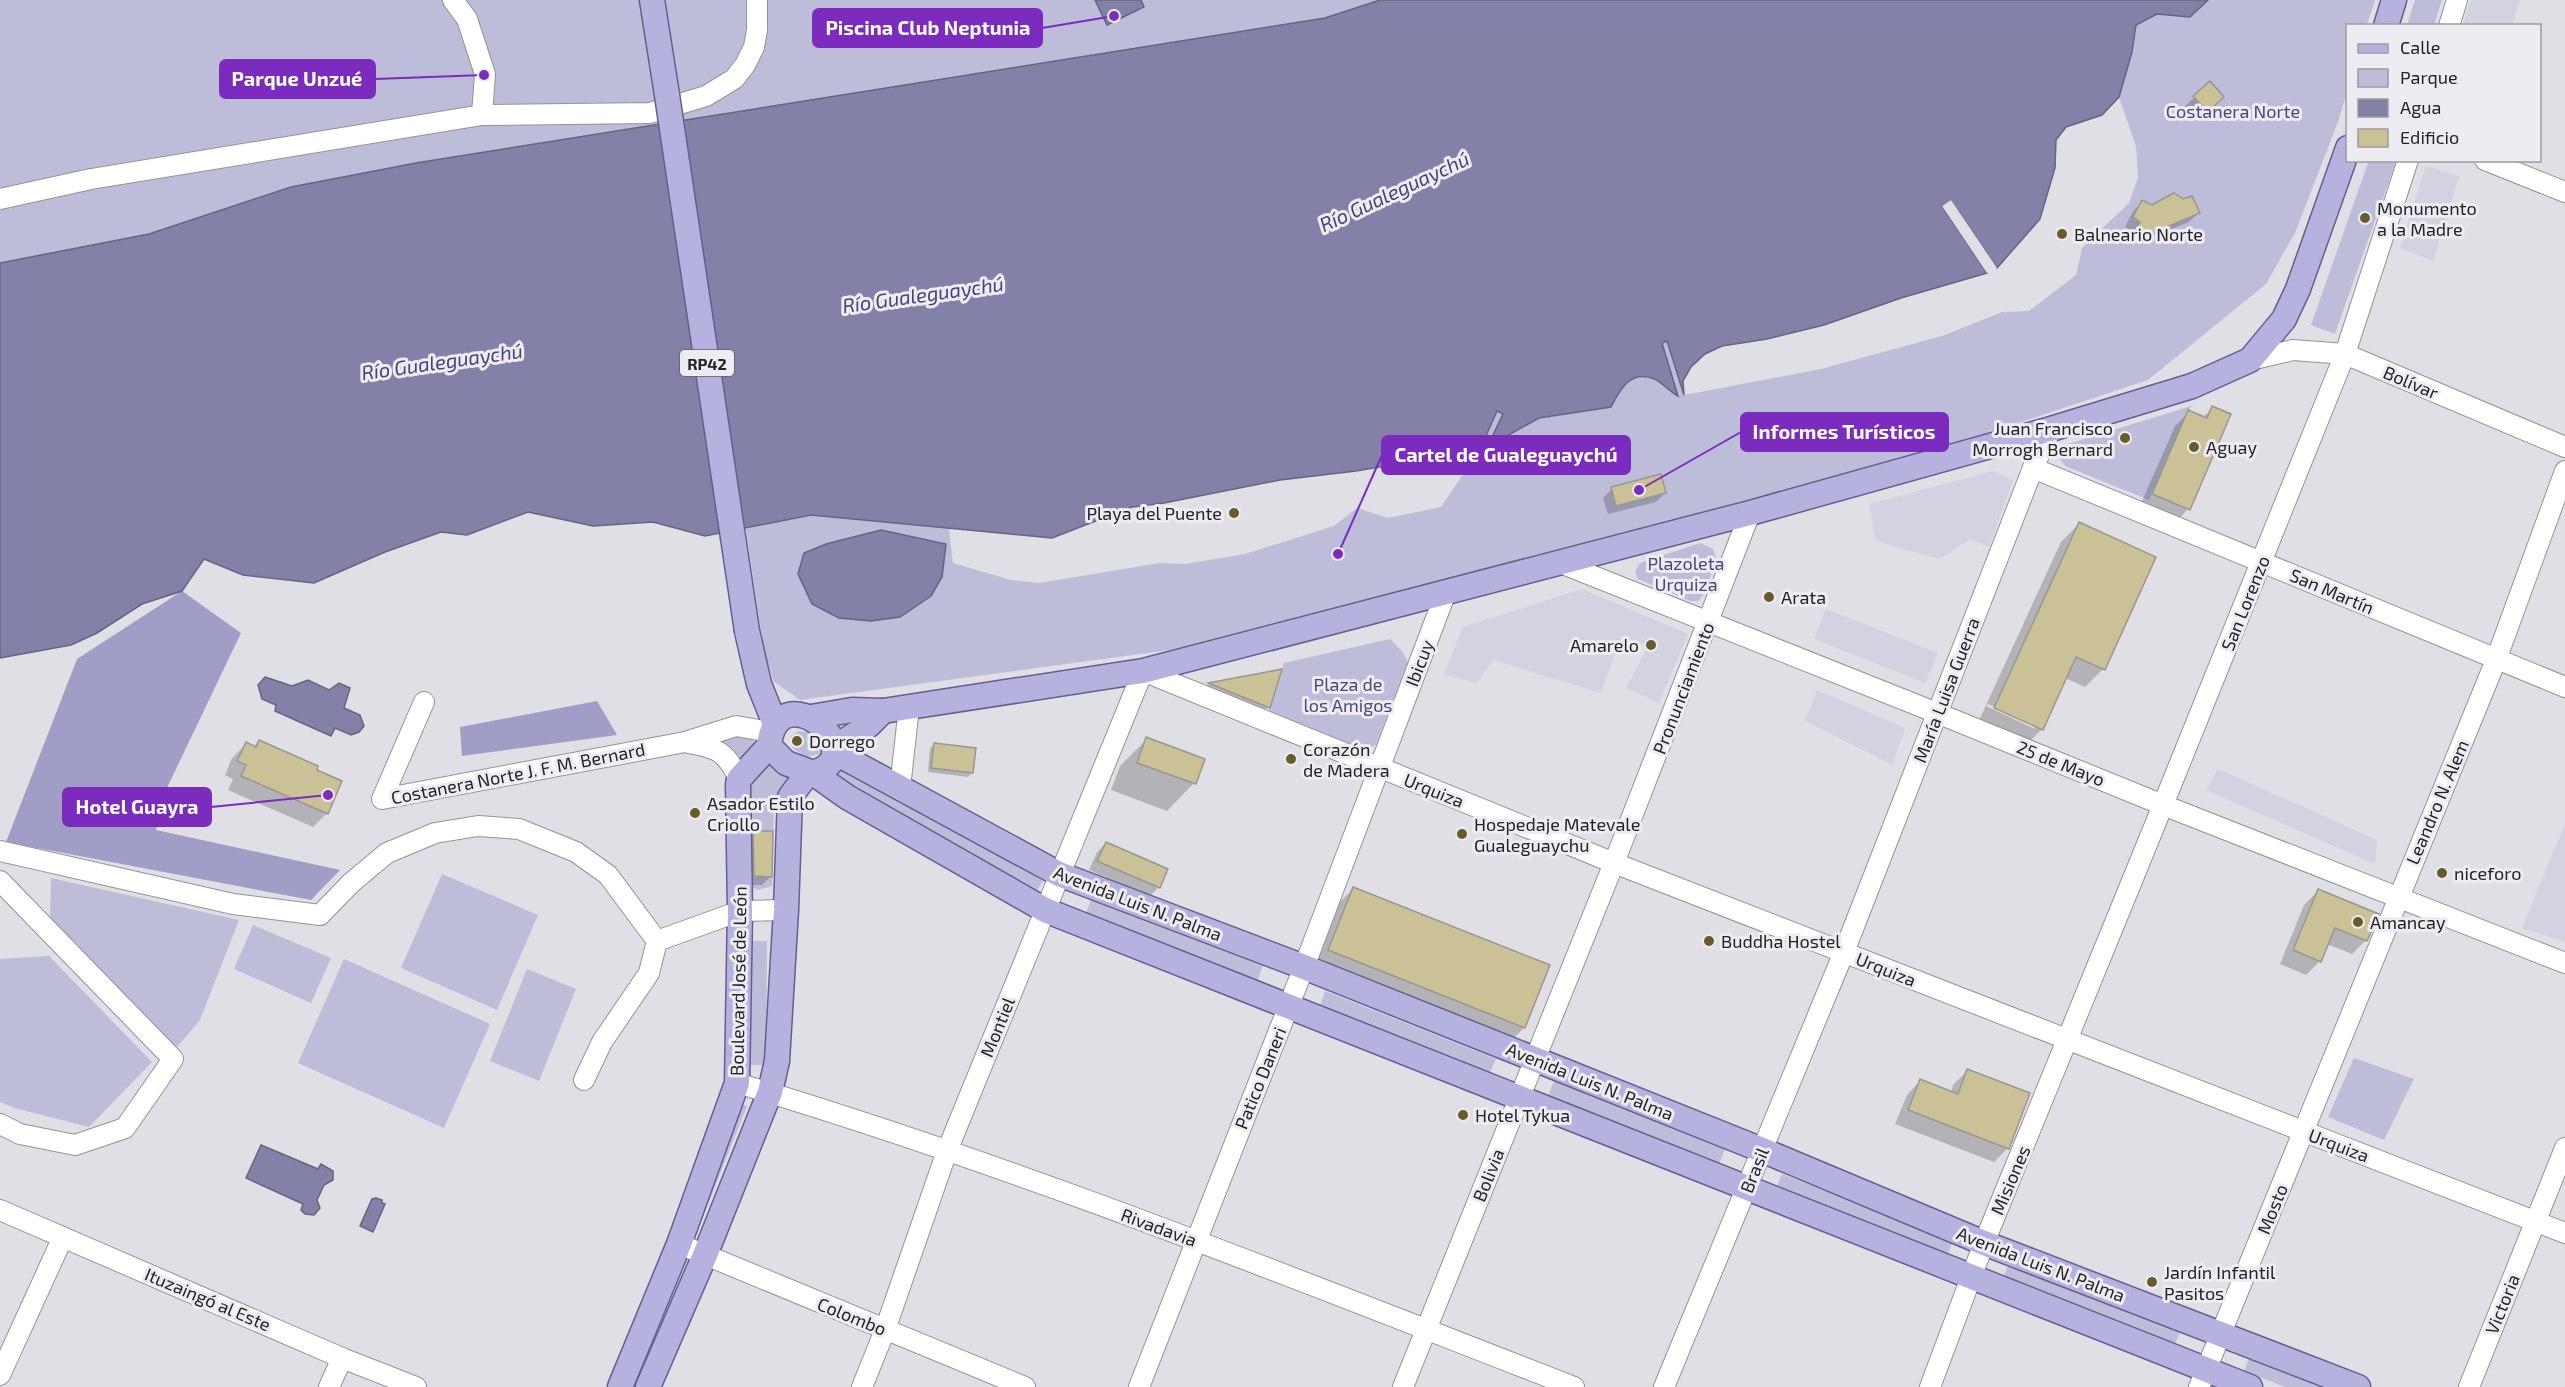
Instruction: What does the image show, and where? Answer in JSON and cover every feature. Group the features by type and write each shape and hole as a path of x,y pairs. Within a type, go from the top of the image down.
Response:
{"main road":[{"name":"RP42","path":"652,0 747,631 771,734"},
{"path":"2387,24 2394,0"},
{"path":"811,717 852,710 883,711 1143,671 1750,513 2051,429 2192,386 2250,360 2284,318 2298,289 2346,154"},
{"path":"834,750 883,711"},
{"path":"739,779 771,734 786,716 800,714 811,717 826,727 834,750 832,762 822,770 811,773 786,763 771,734"},
{"name":"Avenida Luis N. Palma","path":"834,750 1059,874 1304,968 1762,1150 1984,1243 2358,1387"},
{"name":"Avenida Luis N. Palma","path":"811,773 847,797 1045,910 1971,1276 2203,1378 2250,1387"},
{"name":"Boulevard José de León","path":"648,1387 705,1255 770,1092 777,1061 790,797 811,773"},
{"name":"Boulevard José de León","path":"620,1387 679,1244 737,1083 740,911 739,779"}],"street":[{"path":"453,0 467,19 485,74 482,114"},
{"path":"0,199 91,179 482,114 650,113 706,96 734,79 745,65 754,47 757,30 757,0"},
{"path":"2450,24 2457,0"},
{"name":"San Lorenzo","path":"2068,1041 2345,354 2407,162"},
{"path":"2490,162 2565,192"},
{"name":"Bolívar","path":"2250,360 2293,350 2345,354 2565,447"},
{"name":"María Luisa Guerra","path":"1844,952 2033,468 2051,429"},
{"name":"San Martín","path":"2033,468 2565,687"},
{"name":"Leandro N. Alem","path":"2303,1131 2496,660 2565,471"},
{"name":"Pronunciamiento","path":"1614,863 1750,513"},
{"name":"25 de Mayo","path":"1558,562 1937,712 2163,806 2565,963"},
{"name":"Ibicuy","path":"1378,767 1446,592"},
{"name":"Urquiza","path":"1143,671 1614,863 2565,1233"},
{"name":"Montiel","path":"862,1387 885,1330 947,1151 1143,671"},
{"name":"Costanera Norte J. F. M. Bernard","path":"424,702 382,799 685,742 736,726 771,734"},
{"path":"900,788 909,707"},
{"name":"Costanera Norte J. F. M. Bernard","path":"685,742 712,747 723,753 733,765 739,779"},
{"name":"Patico Daneri","path":"1139,1387 1304,968 1378,767"},
{"path":"0,851 233,904 320,915 360,875 387,853 435,833 478,826 519,829 576,852 608,875 657,941"},
{"name":"Bolivia","path":"1403,1387 1614,863"},
{"path":"0,881 173,1059 125,1128 75,1145 20,1134 0,1124"},
{"path":"657,941 740,911 786,910"},
{"path":"584,1080 602,1042 649,973 657,941"},
{"name":"Brasil","path":"1664,1387 1844,952"},
{"name":"Misiones","path":"1930,1387 1984,1243 2068,1041"},
{"name":"Rivadavia","path":"737,1083 947,1151 1195,1240 1574,1387"},
{"name":"Mosto","path":"2203,1378 2303,1131"},
{"name":"Victoria","path":"2469,1387 2565,1148"},
{"name":"Ituzaingó al Este","path":"0,1210 342,1358 416,1387"},
{"path":"0,1375 63,1237"},
{"name":"Colombo","path":"679,1244 1025,1387"},
{"path":"329,1387 342,1358"}],"shaded area":[{"path":"2471,0 2520,0 2512,24 2463,24"},
{"path":"2426,166 2459,176 2433,261 2400,248"},
{"path":"1993,471 2013,480 1989,547 1970,539 1939,559 1876,541 1869,504"},
{"path":"1582,589 1688,634 1659,703 1626,688 1648,646 1621,636 1601,693 1493,660 1476,683 1444,674 1463,627"},
{"path":"182,591 241,633 164,794 156,830 340,870 311,900 6,842 77,659"},
{"path":"1826,609 1938,653 1925,683 1814,639"},
{"path":"1817,690 1905,728 1892,765 1805,721"},
{"path":"597,701 617,735 462,756 460,727"},
{"path":"2218,769 2377,840 2375,864 2206,790"},
{"path":"2565,827 2565,942 2522,928"}],"green space":[{"path":"0,0 1380,0 1325,18 416,163 291,187 149,234 0,263"},
{"name":"Costanera Norte","path":"2208,0 2375,0 2367,24 2346,24 2346,95 2338,122 2295,233 2266,284 2148,380 1928,453 1170,650 800,700 773,681 763,645 746,529 811,515 949,528 953,563 1011,580 1039,583 1160,563 1185,564 1245,554 1334,526 1357,508 1388,518 1441,507 1466,470 1467,452 1482,445 1497,410 1503,413 1491,441 1505,437 1539,418 1610,407 1625,382 1639,376 1652,379 1676,396 1662,343 1667,341 1684,395 1821,369 1942,336 2002,312 2029,311 2076,275 2082,248 2129,203 2138,178 2136,146 2119,97 2132,52 2136,25 2157,14 2190,17"},
{"path":"2415,0 2442,0 2434,24 2407,24"},
{"path":"2368,162 2396,162 2335,334 2311,325"},
{"path":"2191,406 2149,500 2065,466 2060,459 2060,451 2065,445"},
{"name":"Plazoleta Urquiza","path":"1700,543 1713,549 1717,560 1703,595 1698,601 1690,601 1638,579 1635,571 1640,563"},
{"name":"Plaza de los Amigos","path":"1390,639 1401,650 1408,662 1376,745 1364,750 1268,712 1284,663"},
{"path":"799,731 810,733 817,739 821,745 819,754 807,757 794,749 790,740 791,736"},
{"path":"751,734 756,746 737,763 729,748 718,740"},
{"path":"768,757 791,775 774,798 772,886 758,890 745,884 749,779"},
{"path":"844,764 1043,881 1035,894 836,778"},
{"path":"442,874 538,915 497,1010 401,968"},
{"path":"51,878 239,920 200,1020 176,1048 50,919"},
{"path":"1092,898 1263,966 1257,981 1086,913"},
{"path":"253,925 331,958 311,1003 234,969"},
{"path":"750,941 767,941 766,1065 749,1065"},
{"path":"49,956 152,1062 89,1127 14,1108 0,1102 0,959"},
{"path":"344,959 490,1024 444,1128 298,1063"},
{"path":"527,969 576,989 539,1081 490,1061"},
{"path":"1325,991 1496,1059 1490,1073 1320,1006"},
{"path":"2354,1058 2414,1079 2384,1140 2328,1117"},
{"path":"1554,1081 1725,1149 1719,1164 1548,1096"},
{"path":"740,1103 747,1106 695,1237 688,1234"},
{"path":"1782,1174 1953,1241 1947,1256 1776,1188"},
{"path":"2010,1261 2181,1329 2175,1344 2004,1276"},
{"path":"2250,1356 2328,1387 2285,1387 2244,1371"}],"water":[{"path":"1095,0 1141,0 1144,7 1107,25"},
{"name":"Río Gualeguaychú","path":"1380,0 2208,0 2190,17 2157,14 2136,25 2132,52 2119,97 2102,115 2066,127 2056,140 2055,168 2040,219 1997,268 1951,201 1942,206 1987,273 1901,298 1824,325 1767,339 1722,346 1705,354 1691,367 1683,381 1684,395 1667,341 1662,343 1678,396 1654,379 1638,377 1622,388 1611,407 1539,418 1505,437 1490,441 1503,414 1497,411 1482,445 1467,452 1356,471 1280,480 1164,503 1132,507 1052,538 811,515 705,536 653,522 593,526 528,512 467,535 441,532 385,552 314,583 243,575 204,559 182,591 142,604 97,633 71,645 0,658 0,263 149,234 291,187 416,163 1325,18"},
{"path":"881,530 946,544 942,577 931,596 900,617 871,621 839,618 812,604 798,574 804,553 826,544"},
{"path":"265,677 292,686 308,680 329,690 339,683 350,688 344,708 360,715 364,726 359,732 351,735 335,728 331,736 275,711 276,705 262,699 258,685"},
{"path":"261,1145 318,1169 321,1164 333,1171 333,1180 324,1185 317,1200 320,1208 314,1215 305,1214 301,1210 303,1204 246,1178"},
{"path":"376,1198 385,1204 373,1232 360,1226 372,1199"}],"pier":[{"path":"1951,200 1997,268 1994,269 1950,204 1946,207 1990,272 1987,273 1942,206"}],"building":[{"path":"2210,81 2224,97 2208,112 2193,96"},
{"path":"2174,193 2183,199 2192,196 2200,213 2150,234 2137,227 2140,222 2133,217 2142,200 2152,205"},
{"name":"Aguay","path":"2212,406 2231,414 2190,510 2152,494 2188,410 2207,418"},
{"path":"1661,474 1666,493 1616,506 1611,487"},
{"path":"2079,522 2156,557 2105,670 2076,657 2043,730 1994,708"},
{"path":"1282,669 1270,708 1208,683"},
{"path":"1146,737 1205,759 1196,784 1137,763"},
{"path":"259,740 318,766 317,770 342,781 328,814 241,776 246,765 237,761 246,742 256,747"},
{"path":"934,743 976,748 973,773 931,768"},
{"path":"753,831 773,831 772,877 754,876"},
{"path":"1106,842 1168,869 1160,888 1097,861"},
{"path":"1353,887 1550,965 1525,1028 1328,950"},
{"path":"2318,889 2379,914 2367,941 2335,928 2321,962 2293,950"},
{"path":"1967,1069 2030,1093 2009,1149 1908,1110 1920,1079 1958,1094"}],"place":[{"name":"Piscina Club Neptunia","path":"1114,16"},
{"name":"Parque Unzué","path":"484,75"},
{"name":"Monumento a la Madre","path":"2365,218"},
{"name":"Balneario Norte","path":"2062,234"},
{"name":"Juan Francisco Morrogh Bernard","path":"2125,438"},
{"name":"Aguay","path":"2194,447"},
{"name":"Informes Turísticos","path":"1639,490"},
{"name":"Playa del Puente","path":"1234,513"},
{"name":"Cartel de Gualeguaychú","path":"1338,554"},
{"name":"Arata","path":"1769,597"},
{"name":"Amarelo","path":"1651,645"},
{"name":"Dorrego","path":"797,741"},
{"name":"Corazón de Madera","path":"1291,759"},
{"name":"Hotel Guayra","path":"328,795"},
{"name":"Asador Estilo Criollo","path":"695,813"},
{"name":"Hospedaje Matevale Gualeguaychu","path":"1462,834"},
{"name":"niceforo","path":"2442,873"},
{"name":"Amancay","path":"2358,922"},
{"name":"Buddha Hostel","path":"1709,941"},
{"name":"Hotel Tykua","path":"1463,1115"},
{"name":"Jardín Infantil Pasitos","path":"2152,1282"}]}
